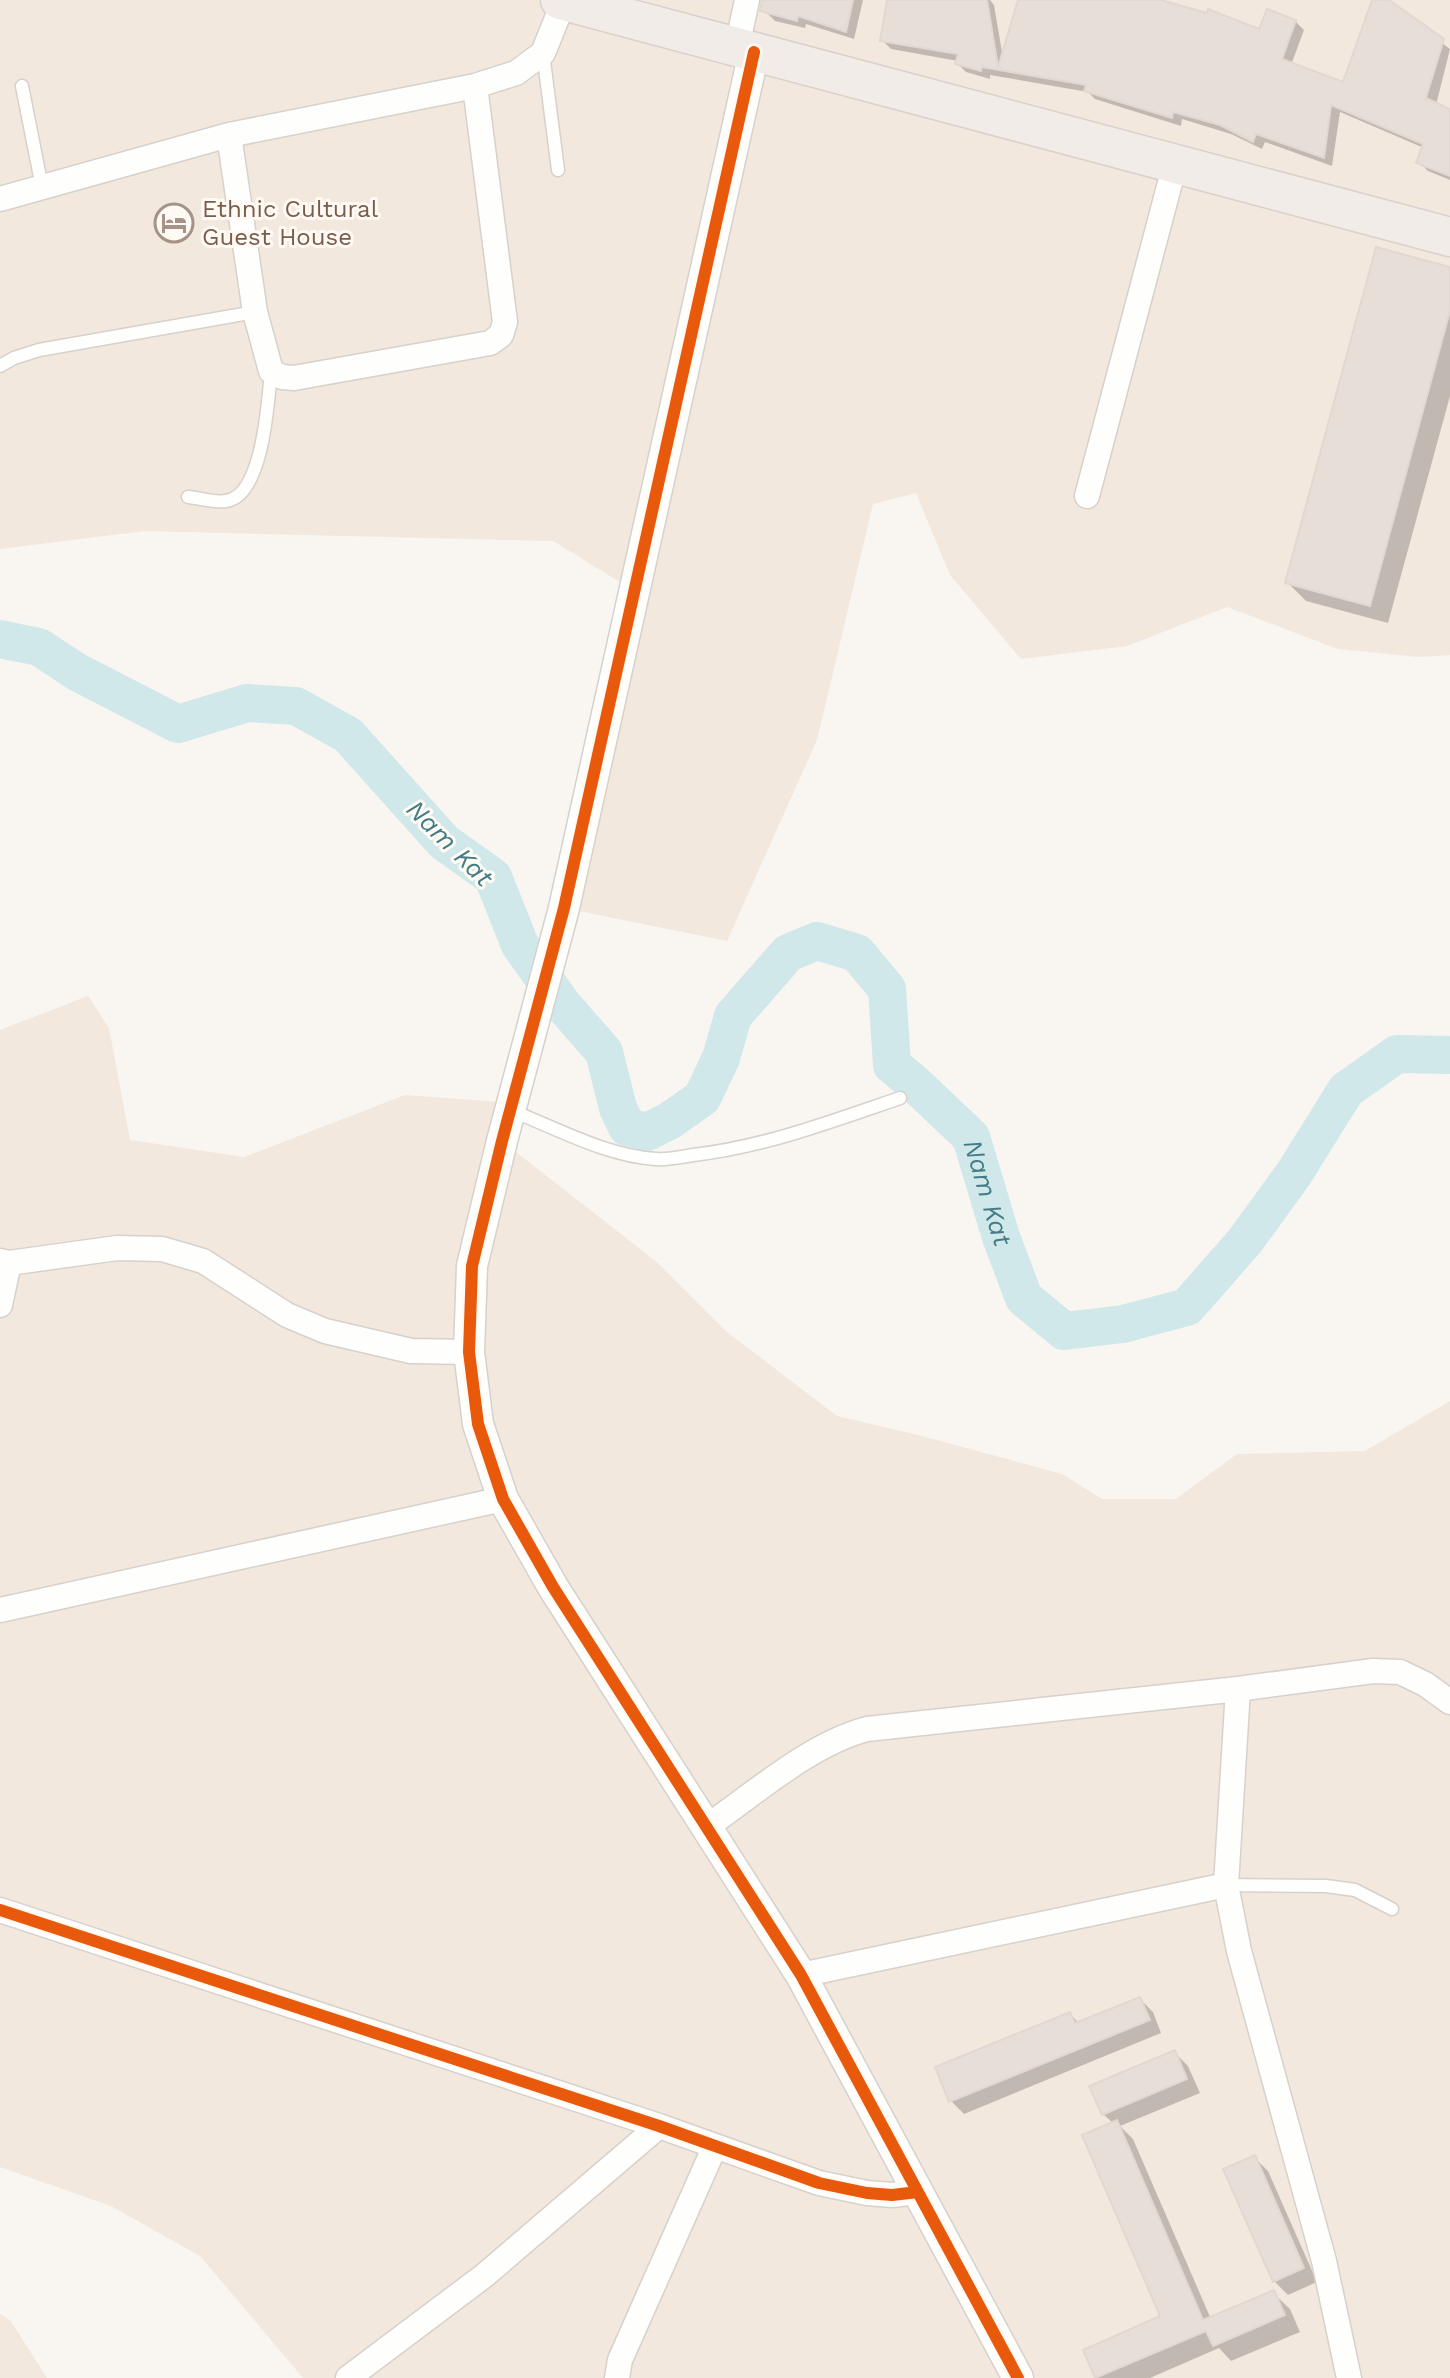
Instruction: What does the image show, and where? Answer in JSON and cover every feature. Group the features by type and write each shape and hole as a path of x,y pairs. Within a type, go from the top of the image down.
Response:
{"highway":[{"path":"562,1 1450,237"}],"street":[{"path":"747,0 745,49 564,908 472,1266 469,1352 478,1424 503,1499 553,1587 801,1975 1018,2378"},
{"path":"0,199 229,135 475,86 516,73 543,53 562,1"},
{"path":"229,135 255,312 271,371 282,377 294,378 490,343 501,335 505,322 475,86"},
{"path":"1087,496 1175,164"},
{"path":"0,1305 4,1262 117,1248 162,1249 203,1261 287,1315 325,1331 411,1351 469,1352"},
{"path":"0,1610 503,1499"},
{"path":"705,1828 822,1746 843,1735 867,1729 1238,1689 1373,1671 1400,1672 1425,1684 1450,1702"},
{"path":"1238,1689 1226,1885 1239,1951 1324,2261 1349,2378"},
{"path":"801,1975 1226,1885"},
{"path":"0,1910 659,2126 819,2183 867,2193 892,2195 918,2192"},
{"path":"348,2378 485,2275 659,2126"},
{"path":"617,2378 620,2360 715,2146"}],"lane":[{"path":"543,53 558,170"},
{"path":"22,86 42,187"},
{"path":"0,366 39,350 255,312"},
{"path":"188,497 226,501 241,496 250,485 266,423 271,371"},
{"path":"510,1110 626,1154 657,1159 727,1151 900,1098"},
{"path":"1226,1885 1326,1886 1355,1890 1392,1909"}],"shaded area":[{"path":"0,0 1450,0 1450,655 1418,657 1338,649 1227,607 1127,646 1021,659 950,575 916,493 873,504 817,740 727,941 564,908 633,590 553,541 145,531 0,549"},
{"path":"88,996 109,1028 130,1140 244,1157 405,1095 512,1103 502,1141 658,1263 727,1332 837,1416 1062,1474 1102,1499 1176,1499 1237,1454 1365,1451 1450,1401 1450,2378 303,2378 200,2256 111,2206 0,2167 0,1030"},
{"path":"0,2314 10,2320 47,2378 0,2378"}],"building":[{"path":"762,0 853,0 846,32 798,16 797,21 760,11"},
{"path":"887,0 987,0 998,67 1018,0 1161,0 1207,13 1208,9 1259,29 1267,9 1296,20 1282,59 1343,82 1372,0 1389,0 1444,39 1426,98 1450,109 1450,176 1416,163 1423,144 1331,105 1324,158 1256,134 1253,142 1220,125 1173,112 1172,118 1084,91 1086,85 982,67 981,71 955,64 958,54 880,41"},
{"path":"1376,247 1450,267 1450,311 1370,606 1285,583"},
{"path":"1140,1997 1150,2020 949,2102 935,2067 1070,2012 1075,2023"},
{"path":"1175,2050 1187,2079 1102,2115 1089,2086"},
{"path":"1117,2120 1203,2320 1274,2290 1285,2315 1213,2346 1206,2331 1095,2378 1083,2350 1160,2316 1082,2135"},
{"path":"1255,2155 1304,2268 1273,2282 1223,2169"}],"waterway":[{"name":"Nam Kat","path":"0,639 39,647 77,672 178,724 247,703 296,706 348,735 444,842 493,877 520,945 562,1004 604,1052 618,1108 627,1127 647,1132 702,1098 721,1058 733,1016 788,953 817,941 857,953 887,989 892,1065 971,1137 1001,1237 1024,1298 1064,1331 1123,1324 1187,1307 1245,1241 1295,1172 1346,1090 1397,1054 1450,1055"}],"cycle path":[{"path":"754,52 564,908 472,1266 469,1352 478,1424 503,1499 553,1587 801,1975 1018,2378"},
{"path":"0,1910 659,2126 819,2183 867,2193 892,2195 918,2192"}],"place":[{"name":"Ethnic Cultural Guest House","path":"174,223"}]}
